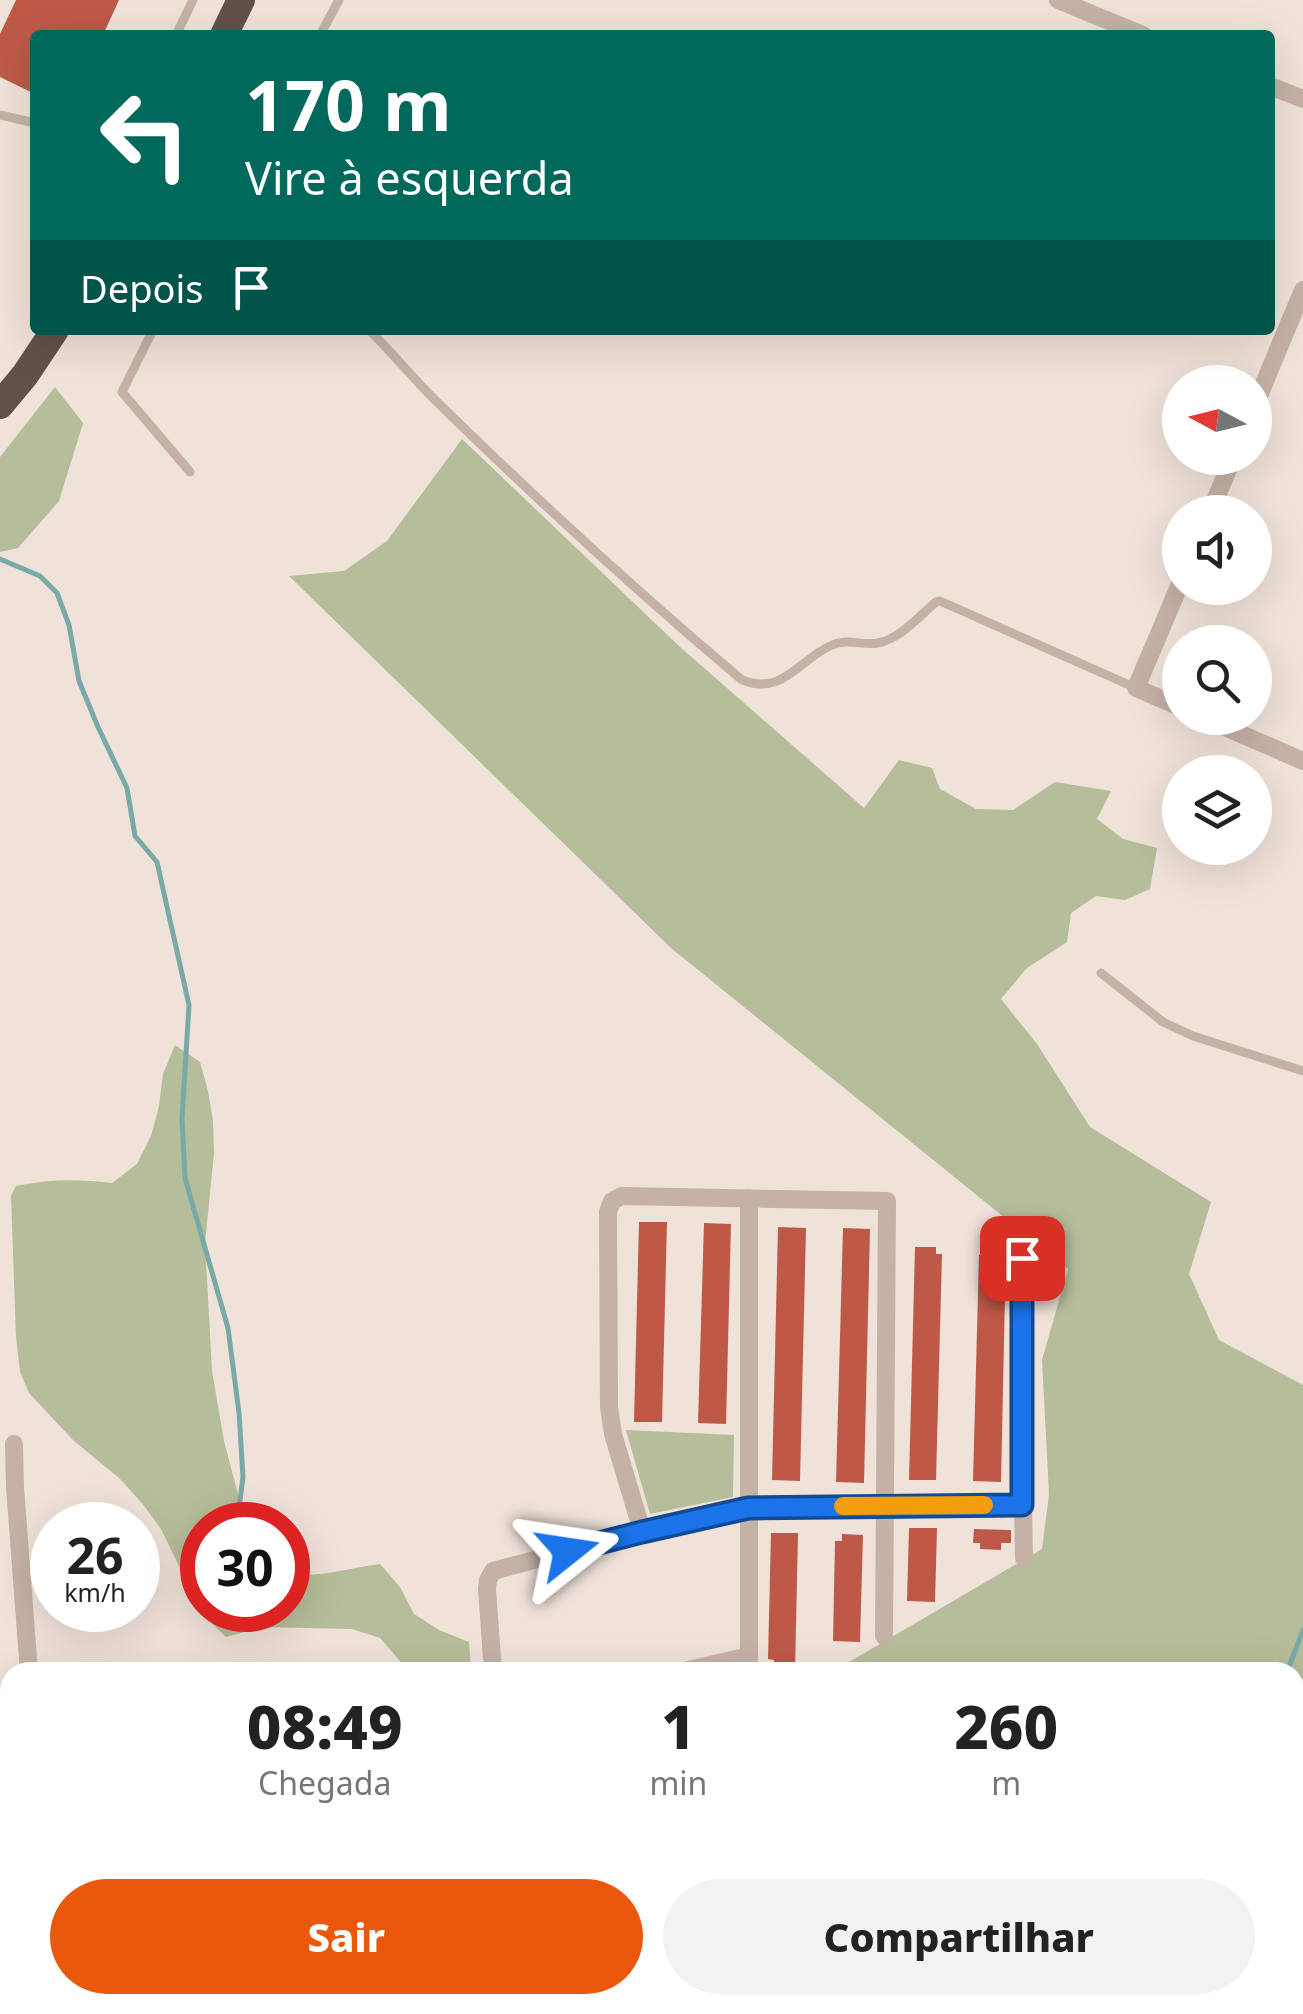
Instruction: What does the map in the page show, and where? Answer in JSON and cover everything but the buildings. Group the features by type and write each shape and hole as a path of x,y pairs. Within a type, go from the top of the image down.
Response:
{"highway":[{"path":"226,30 241,0"},
{"path":"0,405 52,335"}],"street":[{"path":"1058,0 1131,30"},
{"path":"1275,88 1303,98"},
{"path":"1272,365 1303,290"},
{"path":"1162,699 1136,688 1171,605"},
{"path":"1243,735 1303,761"},
{"path":"642,1532 609,1407 608,1212 612,1201 622,1196 887,1202 884,1636"},
{"path":"748,1198 749,1662"},
{"path":"1022,1258 1024,1558"},
{"path":"14,1444 7,1487 28,1662"},
{"path":"492,1662 486,1589 493,1571 748,1508 1022,1505"}],"lane":[{"path":"178,30 193,0"},
{"path":"323,30 339,0"},
{"path":"0,116 30,122"},
{"path":"151,335 122,392 190,472"},
{"path":"374,335 512,474 656,608 742,680 770,685 830,646 851,641 882,642 940,601 1136,688"},
{"path":"1101,973 1163,1022 1303,1071"}],"green space":[{"path":"55,387 83,423 59,501 18,548 0,552 0,457"},
{"path":"462,439 679,646 864,808 899,760 932,768 940,789 976,809 1013,810 1055,782 1111,791 1097,819 1123,839 1157,848 1150,889 1125,900 1096,896 1071,913 1067,942 1027,968 1001,999 1037,1044 1090,1127 1211,1202 1189,1274 1219,1340 1303,1385 1303,1662 849,1662 1042,1549 1049,1494 1042,1360 1068,1269 671,948 289,576 344,571 387,541"},
{"path":"175,1045 200,1062 213,1121 214,1153 205,1243 212,1371 240,1502 180,1502 180,1568 160,1528 160,1502 141,1502 73,1440 29,1393 20,1372 16,1337 11,1196 16,1186 75,1180 112,1183 137,1164 151,1136 163,1074"},
{"path":"626,1430 734,1435 733,1497 650,1514"},
{"path":"380,1564 400,1587 414,1614 469,1642 470,1662 400,1662 380,1638 352,1629 310,1628 310,1575"}],"waterway":[{"path":"0,559 40,576 57,593 69,625 79,681 127,788 135,836 157,862 189,1005 182,1119 185,1178 228,1328 239,1413 243,1477 240,1502"},
{"path":"1291,1662 1303,1630"}],"slow traffic":[{"path":"843,1506 984,1505"}],"route":[{"path":"568,1551 748,1508 1022,1505 1022,1258"}]}
